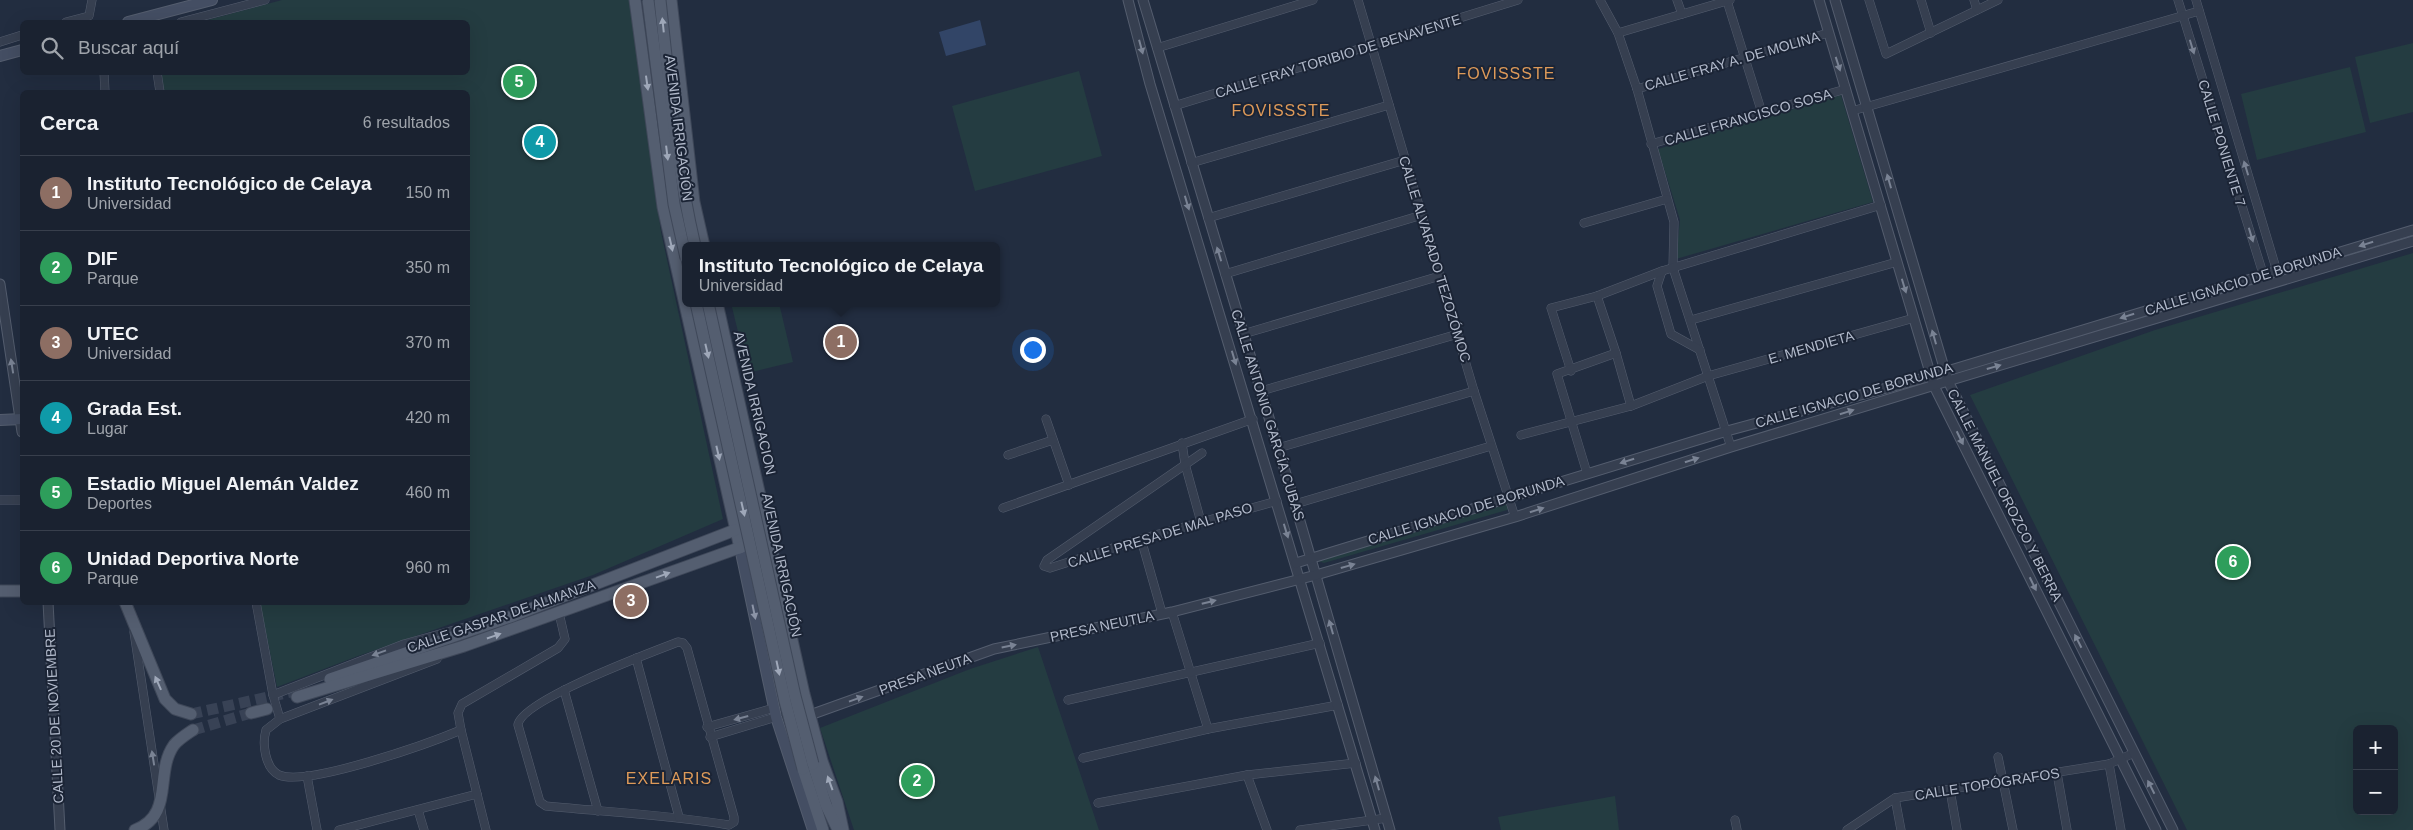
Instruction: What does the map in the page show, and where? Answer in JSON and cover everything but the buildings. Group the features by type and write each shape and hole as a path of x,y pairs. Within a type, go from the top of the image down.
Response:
{"main road":[{"path":"136,20 212,0"},
{"path":"636,0 663,208 682,294"},
{"name":"AVENIDA IRRIGACIÓN","path":"648,0 674,204 682,242"},
{"name":"AVENIDA IRRIGACIÓN","path":"660,0 671,108 685,204 693,242"},
{"path":"671,0 694,202 703,242"},
{"path":"0,56 20,51"},
{"path":"685,307 740,548 775,713 813,830"},
{"name":"AVENIDA IRRIGACIÓN","path":"697,307 785,701 808,766 838,830"},
{"name":"AVENIDA IRRIGACIÓN","path":"709,307 823,830"},
{"name":"AVENIDA IRRIGACION","path":"718,307 810,715 822,761 837,802 844,830"},
{"path":"711,419 717,411 727,407 743,414"},
{"path":"0,420 20,419"},
{"name":"CALLE GASPAR DE ALMANZA","path":"736,530 510,617 296,694 464,646 770,538"},
{"path":"0,591 20,591"},
{"path":"126,605 165,699 175,709 191,714"},
{"path":"251,713 267,709"},
{"path":"135,830 146,826 160,806 165,766 171,752 175,744 193,730"}],"street":[{"path":"74,20 89,16 92,0"},
{"path":"189,20 265,0"},
{"name":"CALLE ANTONIO GARCÍA CUBAS","path":"1128,0 1150,84 1253,419 1374,825"},
{"name":"CALLE ANTONIO GARCÍA CUBAS","path":"1143,0 1295,504 1390,830"},
{"path":"1157,48 1313,0"},
{"name":"CALLE ALVARADO TEZOZÓMOC","path":"1358,0 1474,391 1514,517"},
{"name":"CALLE FRAY TORIBIO DE BENAVENTE","path":"1174,106 1518,0"},
{"path":"1600,0 1618,33 1636,89 1674,222 1673,268 1731,447"},
{"path":"1677,0 1682,14"},
{"path":"1618,33 1728,0 1762,113"},
{"name":"CALLE MANUEL OROZCO Y BERRA","path":"1819,0 1934,386 2156,830"},
{"name":"CALLE MANUEL OROZCO Y BERRA","path":"1835,0 1868,107 1943,370 2173,830"},
{"path":"1869,0 1886,54 1998,0"},
{"path":"1921,0 1930,32"},
{"path":"1974,0 1977,10"},
{"name":"CALLE PONIENTE 7","path":"2178,0 2268,286"},
{"name":"CALLE PONIENTE 7","path":"2196,0 2281,282"},
{"path":"1852,111 2199,12"},
{"name":"CALLE FRAY A. DE MOLINA","path":"1636,89 1828,33"},
{"path":"0,42 20,36"},
{"path":"641,44 659,53 671,52 676,48"},
{"path":"104,75 105,90"},
{"path":"157,75 160,90"},
{"path":"1150,84 1166,78"},
{"name":"CALLE FRANCISCO SOSA","path":"1651,144 1846,89"},
{"path":"1191,163 1389,105"},
{"path":"1208,218 1406,160"},
{"path":"1584,223 1667,200"},
{"path":"1571,370 1551,308 1596,296 1662,271 1881,206"},
{"path":"1225,274 1422,215"},
{"name":"CALLE IGNACIO DE BORUNDA","path":"1296,563 1726,431 1931,376 1943,370 2413,230"},
{"name":"CALLE IGNACIO DE BORUNDA","path":"1172,612 1316,575 1514,517 1731,447 2413,242"},
{"path":"1691,320 1897,262"},
{"path":"1662,271 1657,286 1671,334 1700,350"},
{"path":"1243,334 1440,276"},
{"path":"0,284 20,407"},
{"path":"1596,296 1616,353 1631,406"},
{"name":"E. MENDIETA","path":"1521,435 1631,406 1708,376 1914,318"},
{"path":"1261,391 1458,334"},
{"path":"1587,473 1557,374 1616,353"},
{"path":"698,367 707,372 720,372 727,367 730,358"},
{"path":"1278,448 1474,391"},
{"path":"1046,419 1069,485"},
{"name":"CALLE ANTONIO GARCÍA CUBAS","path":"1003,508 1253,419"},
{"path":"1008,455 1053,440"},
{"path":"1182,443 1185,464 1200,522"},
{"path":"1295,504 1491,446"},
{"path":"1185,464 1202,453"},
{"name":"CALLE PRESA DE MAL PASO","path":"1185,464 1047,560 1044,566 1050,568 1141,539 1277,501"},
{"path":"0,500 20,500"},
{"path":"1141,539 1162,613"},
{"path":"747,581 752,575 764,572 773,576 780,585"},
{"name":"CALLE 20 DE NOVIEMBRE","path":"48,605 60,830"},
{"path":"257,605 273,694 280,719"},
{"path":"1172,612 1208,729"},
{"name":"PRESA NEUTLA","path":"1041,639 1172,612"},
{"path":"486,830 458,713 462,704 558,648 565,639 560,613"},
{"path":"273,694 404,644 456,628 510,617"},
{"path":"132,620 164,830"},
{"name":"PRESA NEUTA","path":"810,715 994,649 1041,639"},
{"path":"678,642 683,643 687,648 710,737 734,817 734,822 729,825 679,817 546,806 540,802 536,795 518,720 521,716 564,690 636,658 678,642"},
{"path":"1068,700 1320,643"},
{"path":"461,730 358,766 307,776 285,777 271,769 265,752 264,738 266,730 280,719 441,658 464,646"},
{"path":"636,658 679,817"},
{"path":"564,690 598,811"},
{"path":"1083,758 1208,729 1338,705"},
{"path":"708,727 775,713"},
{"path":"710,737 775,713"},
{"name":"CALLE TOPÓGRAFOS","path":"1847,830 1895,798 2109,764 2134,754"},
{"path":"1998,757 2012,830"},
{"path":"1098,803 1247,774 1356,763"},
{"path":"2109,764 2121,830"},
{"path":"2057,773 2067,830"},
{"path":"1247,774 1267,830"},
{"path":"307,776 317,830"},
{"path":"1950,790 1957,830"},
{"path":"339,830 476,794"},
{"path":"1895,798 1901,830"},
{"path":"418,810 424,830"},
{"path":"1300,830 1374,825 1387,818"},
{"path":"1735,820 1737,830"}],"green space":[{"path":"282,0 629,0 646,98 651,160 661,232 723,519 593,575 358,656 277,687 260,605 470,605 470,90 164,90 160,75 470,75 470,20 207,20"},
{"path":"2413,43 2413,112 2370,123 2355,57"},
{"path":"2350,67 2366,132 2257,160 2241,94"},
{"path":"1079,71 1102,156 975,191 952,106"},
{"path":"1841,95 1873,202 1676,259 1680,220 1658,149"},
{"path":"2413,253 2413,830 2187,830 1970,395 2155,330"},
{"path":"732,307 780,307 793,362 748,373"},
{"path":"1507,503 1510,508 1507,510 1324,563 1318,561 1322,557"},
{"path":"1038,647 1099,830 854,830 820,728 970,669"},
{"path":"1615,796 1619,830 1501,830 1498,817"}],"water":[{"path":"980,20 986,45 946,56 939,32"}],"tunnel":[{"path":"191,714 295,691"},
{"path":"193,730 251,713"}],"place":[{"name":"Estadio Miguel Alemán Valdez","path":"519,82"},
{"name":"Grada Est.","path":"540,142"},
{"name":"Instituto Tecnológico de Celaya","path":"841,342"},
{"name":"Unidad Deportiva Norte","path":"2233,562"},
{"name":"UTEC","path":"631,601"},
{"name":"DIF","path":"917,781"}],"district":[{"name":"FOVISSSTE","path":"1506,73"},
{"name":"FOVISSSTE","path":"1281,110"},
{"name":"EXELARIS","path":"669,778"}]}
